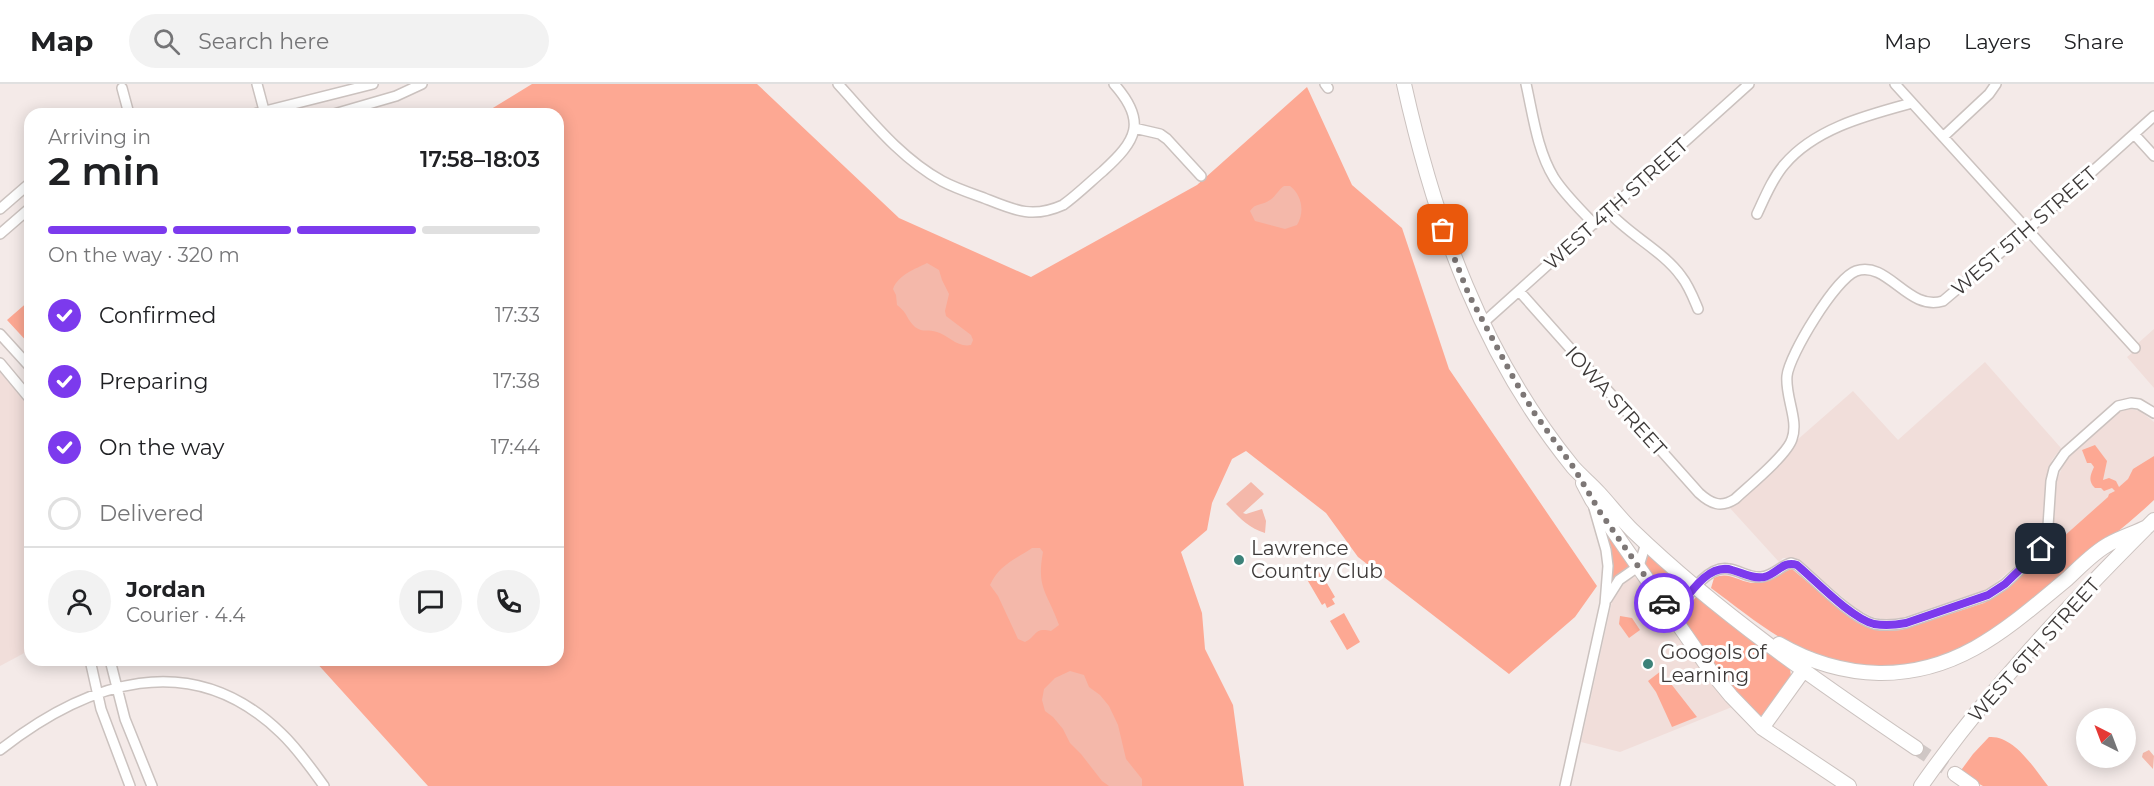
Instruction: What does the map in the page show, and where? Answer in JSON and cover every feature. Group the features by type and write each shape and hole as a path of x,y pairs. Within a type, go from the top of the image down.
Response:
{"highway":[{"path":"1404,84 1429,186 1443,230 1483,323 1525,399 1574,468 1592,500 1717,679 1762,728 1849,786"},
{"path":"1574,468 1646,543 1696,587 1803,671 1916,748"},
{"path":"1747,627 1814,662 1840,669 1874,673 1919,670 1945,663 1992,639 2108,544 2151,524"},
{"name":"WEST 6TH STREET","path":"1921,786 1953,741 2049,628 2151,524"},
{"path":"1762,728 1803,671"},
{"path":"1955,774 1972,786"}],"street":[{"path":"257,84 260,108"},
{"path":"280,108 374,84"},
{"path":"838,84 890,141 929,173 943,182 1018,212 1042,212 1063,205 1128,147 1134,128 1134,119 1128,102 1114,84"},
{"path":"1526,84 1538,138 1548,167 1561,187 1594,224"},
{"name":"WEST 4TH STREET","path":"1483,323 1749,84"},
{"path":"1894,84 2135,348"},
{"path":"1943,137 1989,94 1996,84"},
{"path":"355,108 396,96 419,85"},
{"path":"122,88 127,108"},
{"path":"1757,214 1775,178 1784,165 1802,148 1850,122 1912,103"},
{"name":"WEST 5TH STREET","path":"1718,504 1729,503 1735,499 1790,444 1794,426 1788,394 1789,366 1798,346 1842,280 1858,270 1873,271 1919,300 1938,302 1951,295 2027,230 2154,116"},
{"path":"1134,128 1160,134 1167,139 1201,176"},
{"path":"2134,134 2154,156"},
{"path":"0,208 24,188"},
{"path":"1608,211 1622,227 1680,274 1691,291 1698,309"},
{"path":"0,234 24,213"},
{"name":"IOWA STREET","path":"1519,291 1666,458 1705,499 1718,504"},
{"path":"0,334 24,360"},
{"path":"0,363 24,392"},
{"path":"1673,615 1708,574 1718,569 1726,568 1758,578 1774,573 1784,564 1791,563 1797,565 1856,616 1883,625 1906,623 1988,595 2017,574 2043,546 2048,526 2051,481 2054,469 2065,453 2118,406 2139,404 2154,413"},
{"path":"1565,786 1605,604 1608,566 1606,550 1592,500"},
{"path":"1605,604 1619,580 1639,566 1646,543"},
{"path":"91,666 112,740 130,786"},
{"path":"112,666 135,749 152,786"},
{"path":"0,750 56,712 97,693 144,683 170,682 198,686 231,697 248,706 281,733 324,786"}],"shaded area":[{"name":"Lawrence Country Club","path":"532,84 757,84 899,218 1031,277 1197,185 1307,87 1352,185 1402,228 1449,369 1597,586 1575,617 1509,674 1358,557 1326,513 1246,451 1232,459 1212,503 1207,530 1181,552 1202,613 1205,649 1233,705 1244,786 428,786 319,666 564,666 564,108 493,108"},
{"path":"1284,186 1290,186 1300,199 1301,215 1297,225 1285,229 1255,221 1250,211 1252,208 1270,200"},
{"path":"927,263 939,270 949,294 946,316 971,335 973,340 971,345 958,343 937,332 918,329 897,305 893,289 895,284 907,273"},
{"path":"24,305 24,338 7,320"},
{"path":"2154,329 2154,388 2127,357 2138,348 2136,345"},
{"path":"1985,362 2061,448 2052,460 2046,477 2042,528 2037,544 2026,557 1988,589 1898,619 1886,620 1873,617 1857,609 1795,558 1783,558 1779,562 1729,507 1791,450 1796,441 1853,391 1898,440"},
{"path":"0,371 24,401 24,653 0,666"},
{"path":"2130,409 2140,411 2154,422 2154,456 2039,560 2047,549 2053,533 2055,485 2064,463 2112,417 2120,411"},
{"path":"2095,445 2107,461 2103,480 2109,478 2116,481 2119,487 2128,479 2133,469 2154,456 2154,500 2024,608 1968,645 1938,657 1906,665 1872,667 1818,656 1770,631 1711,588 1714,578 1720,576 1761,583 1792,569 1850,618 1860,624 1885,631 1901,630 1984,603 1998,595 2115,491 2112,488 2104,491 2101,488 2095,488 2091,483 2094,467 2091,463 2087,463 2082,450"},
{"path":"1251,482 1264,494 1243,513 1262,509 1266,521 1265,533 1249,525 1226,504"},
{"path":"1608,533 1631,565 1610,584 1611,560"},
{"path":"1032,548 1040,548 1043,552 1042,583 1059,625 1051,631 1038,631 1025,642 1018,639 998,596 990,585 1003,567"},
{"path":"1648,553 1686,588 1676,601 1674,602 1643,566"},
{"path":"1312,565 1315,570 1318,568 1335,597 1332,599 1335,604 1327,608 1325,603 1322,605 1305,576 1308,574 1305,569"},
{"name":"Googols of Learning","path":"1635,577 1640,579 1685,646 1732,707 1620,752 1581,742 1612,601 1615,592 1624,582"},
{"path":"1696,597 1790,669 1791,676 1765,714 1760,716 1738,694 1683,621 1682,614"},
{"path":"1344,613 1360,642 1347,650 1330,621"},
{"path":"1620,616 1632,618 1640,630 1629,638 1619,624"},
{"path":"1070,671 1084,675 1089,687 1109,706 1118,725 1126,759 1142,779 1142,786 1109,786 1102,781 1070,743 1063,729 1045,711 1042,700 1044,689 1055,678"},
{"path":"1661,671 1697,717 1672,727 1656,692 1648,681"},
{"path":"1989,737 2007,741 2015,747 2048,786 1983,786 1959,773"},
{"path":"2149,750 2154,756 2153,769 2142,757 2143,753"}],"tunnel":[{"path":"1916,748 1955,774"}],"way so far":[{"path":"1443,230 1469,295 1514,379 1535,414 1574,468 1600,512 1664,603"}],"place":[{"name":"Lawrence Country Club","path":"1239,560"},
{"name":"Googols of Learning","path":"1648,664"}],"route":[{"path":"1664,603 1673,615 1708,574 1718,569 1726,568 1758,578 1774,573 1784,564 1791,563 1797,565 1856,616 1872,623 1894,625 1906,623 1996,591 2032,560 2041,549"}]}
